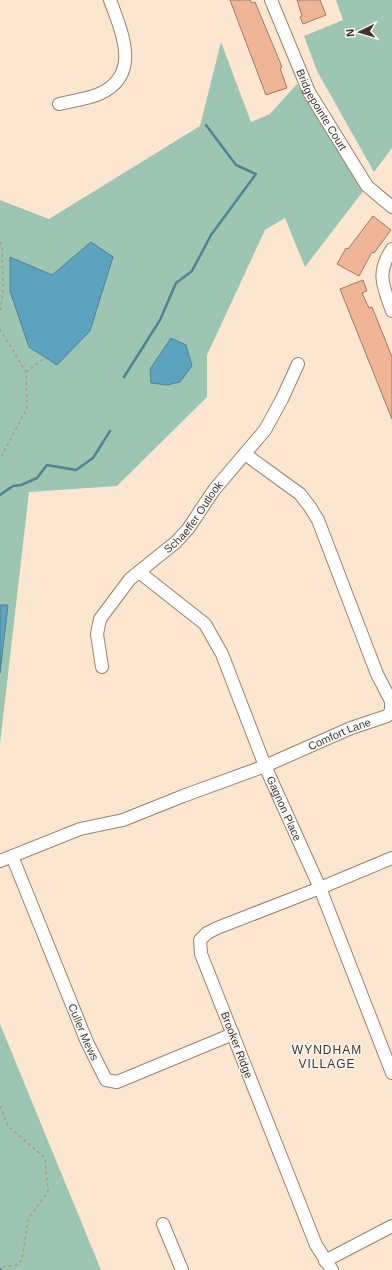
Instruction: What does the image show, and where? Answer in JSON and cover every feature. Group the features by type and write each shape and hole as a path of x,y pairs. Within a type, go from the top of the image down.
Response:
{"street":[{"path":"59,104 98,94 117,84 123,74 125,44 110,0"},
{"name":"Bridgepointe Court","path":"271,0 309,92 367,186 392,207"},
{"path":"392,249 385,261 382,277 383,286 392,311"},
{"name":"Schaeffer Outlook","path":"102,667 97,634 100,619 130,579 176,542 188,529 214,490 265,430 282,399 298,364"},
{"name":"Comfort Lane","path":"0,861 80,828 123,820 265,766 351,728 387,716 390,711 391,701 377,674 318,520 300,494 245,454"},
{"name":"Gagnon Place","path":"139,572 205,624 222,654 265,766 320,888 392,1073"},
{"name":"Culler Mews","path":"12,856 87,1042 106,1080 117,1082 233,1034"},
{"path":"320,888 392,858"},
{"name":"Brooker Ridge","path":"320,888 223,925 207,933 200,940 201,954 316,1245 328,1265"},
{"path":"163,1224 182,1270"},
{"path":"328,1265 392,1226"}],"path":[{"path":"0,242 2,247 3,288 0,313"},
{"path":"0,329 26,372 27,408 0,459"},
{"path":"26,372 45,358"},
{"path":"0,1106 8,1126 45,1158 48,1192 28,1219 22,1260 16,1266 0,1267"}],"green space":[{"path":"336,0 392,0 392,148 374,172 317,71 304,36 343,20"},
{"path":"221,42 251,122 270,114 297,84 367,186 305,267 285,218 265,230 207,355 207,397 117,486 29,492 0,744 0,200 49,219 200,126"},
{"path":"0,1024 101,1270 0,1270"}],"water":[{"path":"91,242 113,257 90,331 57,365 29,347 10,291 10,257 52,275"},
{"path":"171,338 186,345 192,366 180,382 167,385 151,383 150,369"},
{"path":"0,605 8,605 0,673"}],"building":[{"path":"230,0 250,0 252,3 255,2 282,67 280,68 287,88 266,95"},
{"path":"297,0 320,0 326,15 303,24 300,17 302,16"},
{"path":"373,216 391,230 374,253 372,252 359,276 337,264 346,248 348,249"},
{"path":"363,280 367,291 362,293 369,308 372,307 392,357 392,419 340,289"}],"waterway":[{"path":"124,377 160,320 176,283 192,271 211,235 256,174 236,165 206,125"},
{"path":"0,495 13,486 21,485 37,478 47,465 76,470 93,458 110,431"}],"district":[{"name":"WYNDHAM VILLAGE","path":"327,1057"}]}
